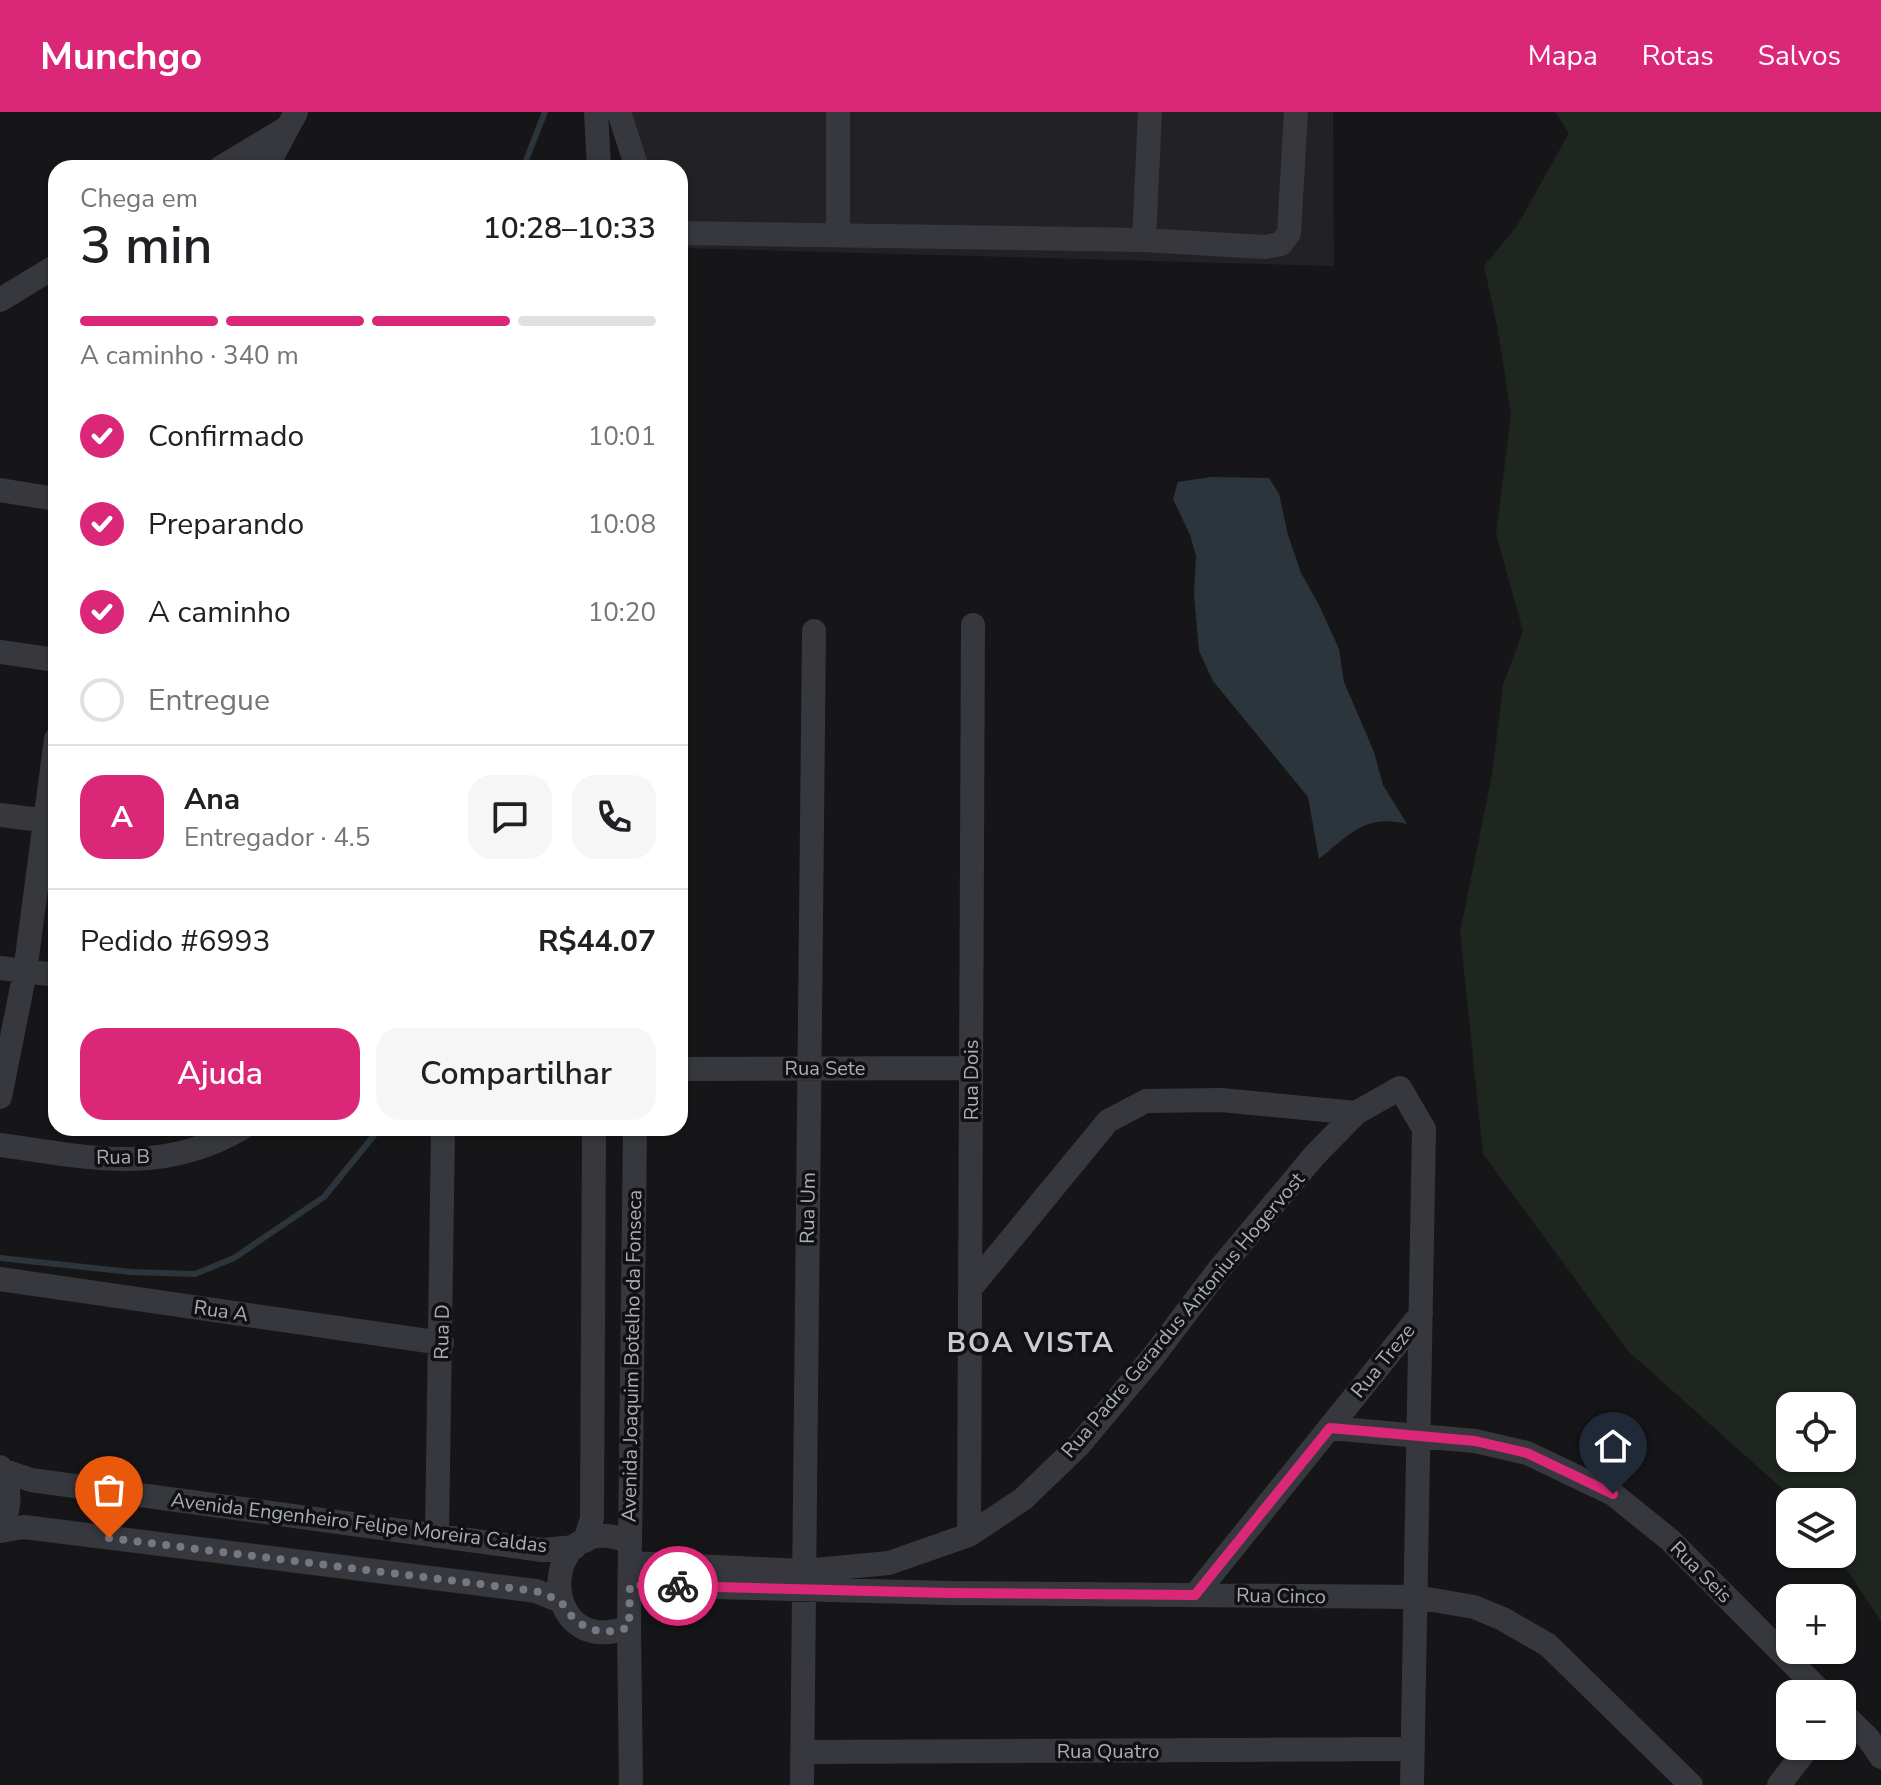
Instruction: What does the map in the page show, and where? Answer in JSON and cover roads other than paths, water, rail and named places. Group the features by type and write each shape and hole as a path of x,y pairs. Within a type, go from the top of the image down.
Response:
{"street":[{"path":"596,112 599,160"},
{"path":"619,112 634,160"},
{"path":"838,112 838,234"},
{"path":"1144,240 1150,112"},
{"path":"688,233 1144,240 1265,247 1281,244 1289,233 1296,112"},
{"path":"232,160 292,120"},
{"path":"270,160 292,120"},
{"path":"0,300 48,271"},
{"path":"0,490 48,498"},
{"name":"Rua Dois","path":"969,1535 973,625"},
{"name":"Rua Um","path":"802,1785 814,631"},
{"path":"0,652 48,659"},
{"path":"0,815 48,822"},
{"path":"0,1097 48,834"},
{"path":"0,968 48,974"},
{"name":"Rua Sete","path":"688,1069 971,1068"},
{"name":"Rua Padre Gerardus Antonius Hogervost","path":"630,1563 804,1580 889,1563 969,1535 1023,1499 1079,1445 1314,1156 1356,1113 1400,1088 1424,1129 1421,1314"},
{"path":"970,1289 1108,1121 1134,1106 1146,1101 1170,1099 1221,1100 1356,1113"},
{"name":"Rua B","path":"0,1145 109,1161 181,1155 229,1136"},
{"name":"Rua D","path":"437,1536 443,1136"},
{"path":"580,1544 592,1518 594,1136"},
{"name":"Avenida Joaquim Botelho da Fonseca","path":"630,1563 635,1136"},
{"name":"Rua A","path":"0,1279 442,1343"},
{"path":"1412,1785 1421,1314"},
{"name":"Rua Treze","path":"1195,1595 1421,1314"},
{"name":"Rua Seis","path":"1330,1428 1475,1441 1527,1453 1613,1494 1670,1540 1809,1680"},
{"name":"Avenida Engenheiro Felipe Moreira Caldas","path":"1,1468 31,1480 542,1550 608,1536 630,1563"},
{"name":"Avenida Engenheiro Felipe Moreira Caldas","path":"0,1529 9,1501 8,1485 1,1468"},
{"name":"Avenida Engenheiro Felipe Moreira Caldas","path":"0,1529 24,1527 536,1591 561,1601"},
{"path":"378,1571 382,1528"},
{"name":"Avenida Engenheiro Felipe Moreira Caldas","path":"580,1544 567,1556 558,1577 561,1601 574,1620 595,1631 618,1631 629,1627"},
{"path":"630,1563 631,1785"},
{"name":"Rua Cinco","path":"804,1580 1195,1595 1416,1597 1474,1607 1503,1619 1548,1645 1691,1785"},
{"path":"1856,1726 1881,1757"},
{"name":"Rua Quatro","path":"802,1752 1413,1749"},
{"path":"1779,1785 1798,1760"}],"waterway":[{"path":"526,160 545,112"},
{"path":"0,1258 131,1272 195,1274 234,1258 324,1197 374,1136"}],"district":[{"name":"BOA VISTA","path":"1031,1343"}]}
